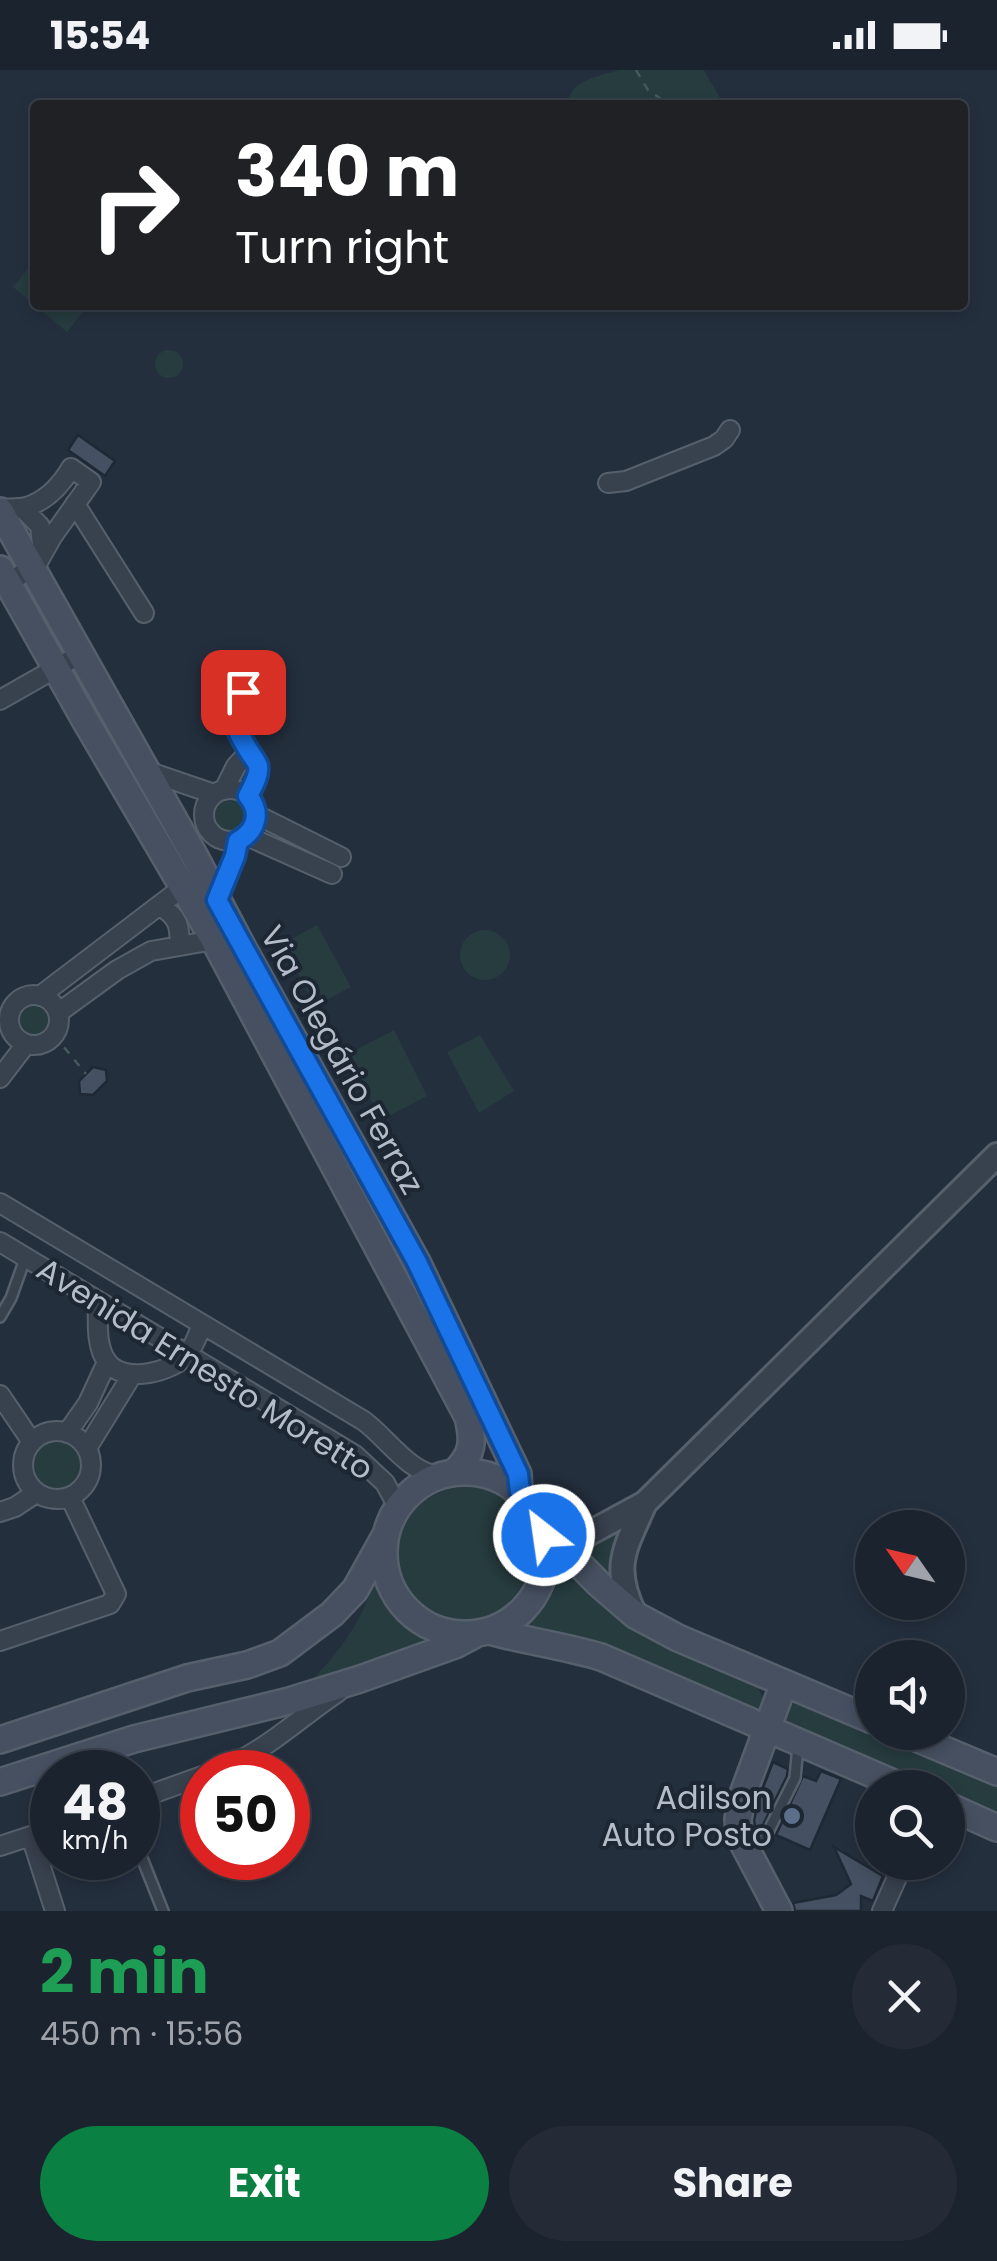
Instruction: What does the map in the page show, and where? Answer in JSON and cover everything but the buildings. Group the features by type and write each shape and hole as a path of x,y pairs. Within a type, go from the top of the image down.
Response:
{"main road":[{"name":"Via Olegário Ferraz","path":"7,510 37,560 182,888 208,908 417,1262 518,1474 520,1492"},
{"name":"Via Olegário Ferraz","path":"4,576 56,668 194,855 214,940 468,1417 472,1434 467,1460 447,1474"},
{"path":"0,1740 187,1678 247,1665 280,1653 332,1614 355,1590 398,1508 410,1493 424,1482 447,1474 476,1472 520,1492 539,1521 598,1584 635,1615 678,1638 855,1713"},
{"path":"0,1782 134,1739 360,1679 482,1632 518,1614 539,1585 546,1560 539,1521"},
{"path":"386,1534 386,1573 400,1602 430,1627 454,1634 482,1632 563,1646 601,1657 864,1770"},
{"path":"779,1911 748,1854 738,1819 743,1794 784,1683"},
{"path":"945,1750 997,1772"},
{"path":"965,1814 997,1828"}],"street":[{"path":"608,483 618,484 714,446 730,430"},
{"path":"4,576 37,560 91,482 70,468 62,482 40,501 7,510"},
{"path":"76,504 144,613"},
{"path":"0,700 79,655"},
{"path":"248,796 258,765 236,731 234,720 236,707 258,671 268,664"},
{"path":"133,775 219,792 234,789 248,796 256,807 254,828 242,838 226,842 209,831 204,811 208,802 219,792 236,766 250,752"},
{"path":"242,838 337,866 257,815"},
{"path":"208,908 242,838"},
{"path":"40,996 54,1005 59,1020 54,1036 41,1044 26,1044 5,1031 17,1002 40,996 182,888"},
{"path":"160,906 176,918 179,946"},
{"path":"58,1013 151,950 214,940"},
{"path":"0,1078 26,1044"},
{"path":"539,1521 565,1533 586,1535 645,1504 997,1155"},
{"name":"Avenida Ernesto Moretto","path":"0,1202 364,1422 425,1475 447,1474"},
{"name":"Avenida Ernesto Moretto","path":"0,1242 354,1455 385,1483 398,1508"},
{"path":"138,1323 154,1296"},
{"path":"67,1433 104,1370 97,1330 98,1301"},
{"path":"87,1448 128,1383 166,1368 188,1354 202,1325"},
{"path":"104,1370 128,1383"},
{"path":"0,1394 32,1442"},
{"path":"50,1432 67,1433 87,1448 91,1464 88,1480 70,1497 48,1499 36,1493 25,1479 24,1454 32,1442 50,1432"},
{"path":"0,1512 16,1507 36,1493"},
{"path":"0,1641 110,1604 115,1598 70,1497"},
{"path":"635,1615 622,1582 621,1565 645,1504"},
{"path":"261,1750 360,1679"},
{"path":"0,1846 30,1836"},
{"path":"44,1880 54,1911"},
{"path":"882,1911 896,1880"}],"lane":[{"path":"0,1317 26,1256"},
{"path":"748,1854 765,1838 796,1778 798,1741"},
{"path":"150,1880 162,1911"}],"path":[{"path":"636,70 648,90 661,100"},
{"path":"54,1036 86,1074"}],"green space":[{"path":"619,70 704,70 721,100 568,100 579,84"},
{"path":"30,266 30,301 13,287"},
{"path":"41,310 84,310 67,332"},
{"path":"169,350 179,354 183,364 179,374 169,378 159,374 155,364 159,354"},
{"path":"232,797 245,803 251,816 245,829 232,835 219,829 213,816 219,803"},
{"path":"317,925 351,987 315,1006 282,944"},
{"path":"485,930 503,937 510,955 503,973 485,980 467,973 460,955 467,937"},
{"path":"34,1004 46,1010 52,1022 46,1034 34,1040 22,1034 16,1022 22,1010"},
{"path":"394,1030 427,1096 381,1120 348,1054"},
{"path":"480,1035 514,1091 479,1113 447,1052"},
{"path":"57,1439 75,1447 83,1465 75,1483 57,1491 39,1483 31,1465 39,1447"},
{"path":"467,1487 494,1492 517,1508 533,1531 538,1558 533,1585 517,1608 494,1624 467,1629 440,1624 417,1608 401,1585 396,1558 401,1531 417,1508 440,1492"},
{"path":"623,1523 618,1591 571,1542"},
{"path":"556,1555 608,1607 643,1634 757,1687 763,1697 759,1708 756,1711 519,1628 541,1603"},
{"path":"381,1563 390,1592 404,1614 423,1629 452,1641 308,1684 353,1629"},
{"path":"801,1701 855,1723 855,1750 920,1750 997,1782 997,1815 965,1802 965,1770 890,1770 790,1728 785,1716 791,1704"}],"place":[{"name":"Adilson Auto Posto","path":"792,1816"}],"route":[{"path":"243,692 234,720 236,731 258,765 248,796 257,815 254,828 238,841 217,900 417,1262 518,1474 520,1492 536,1513 544,1535"}]}
